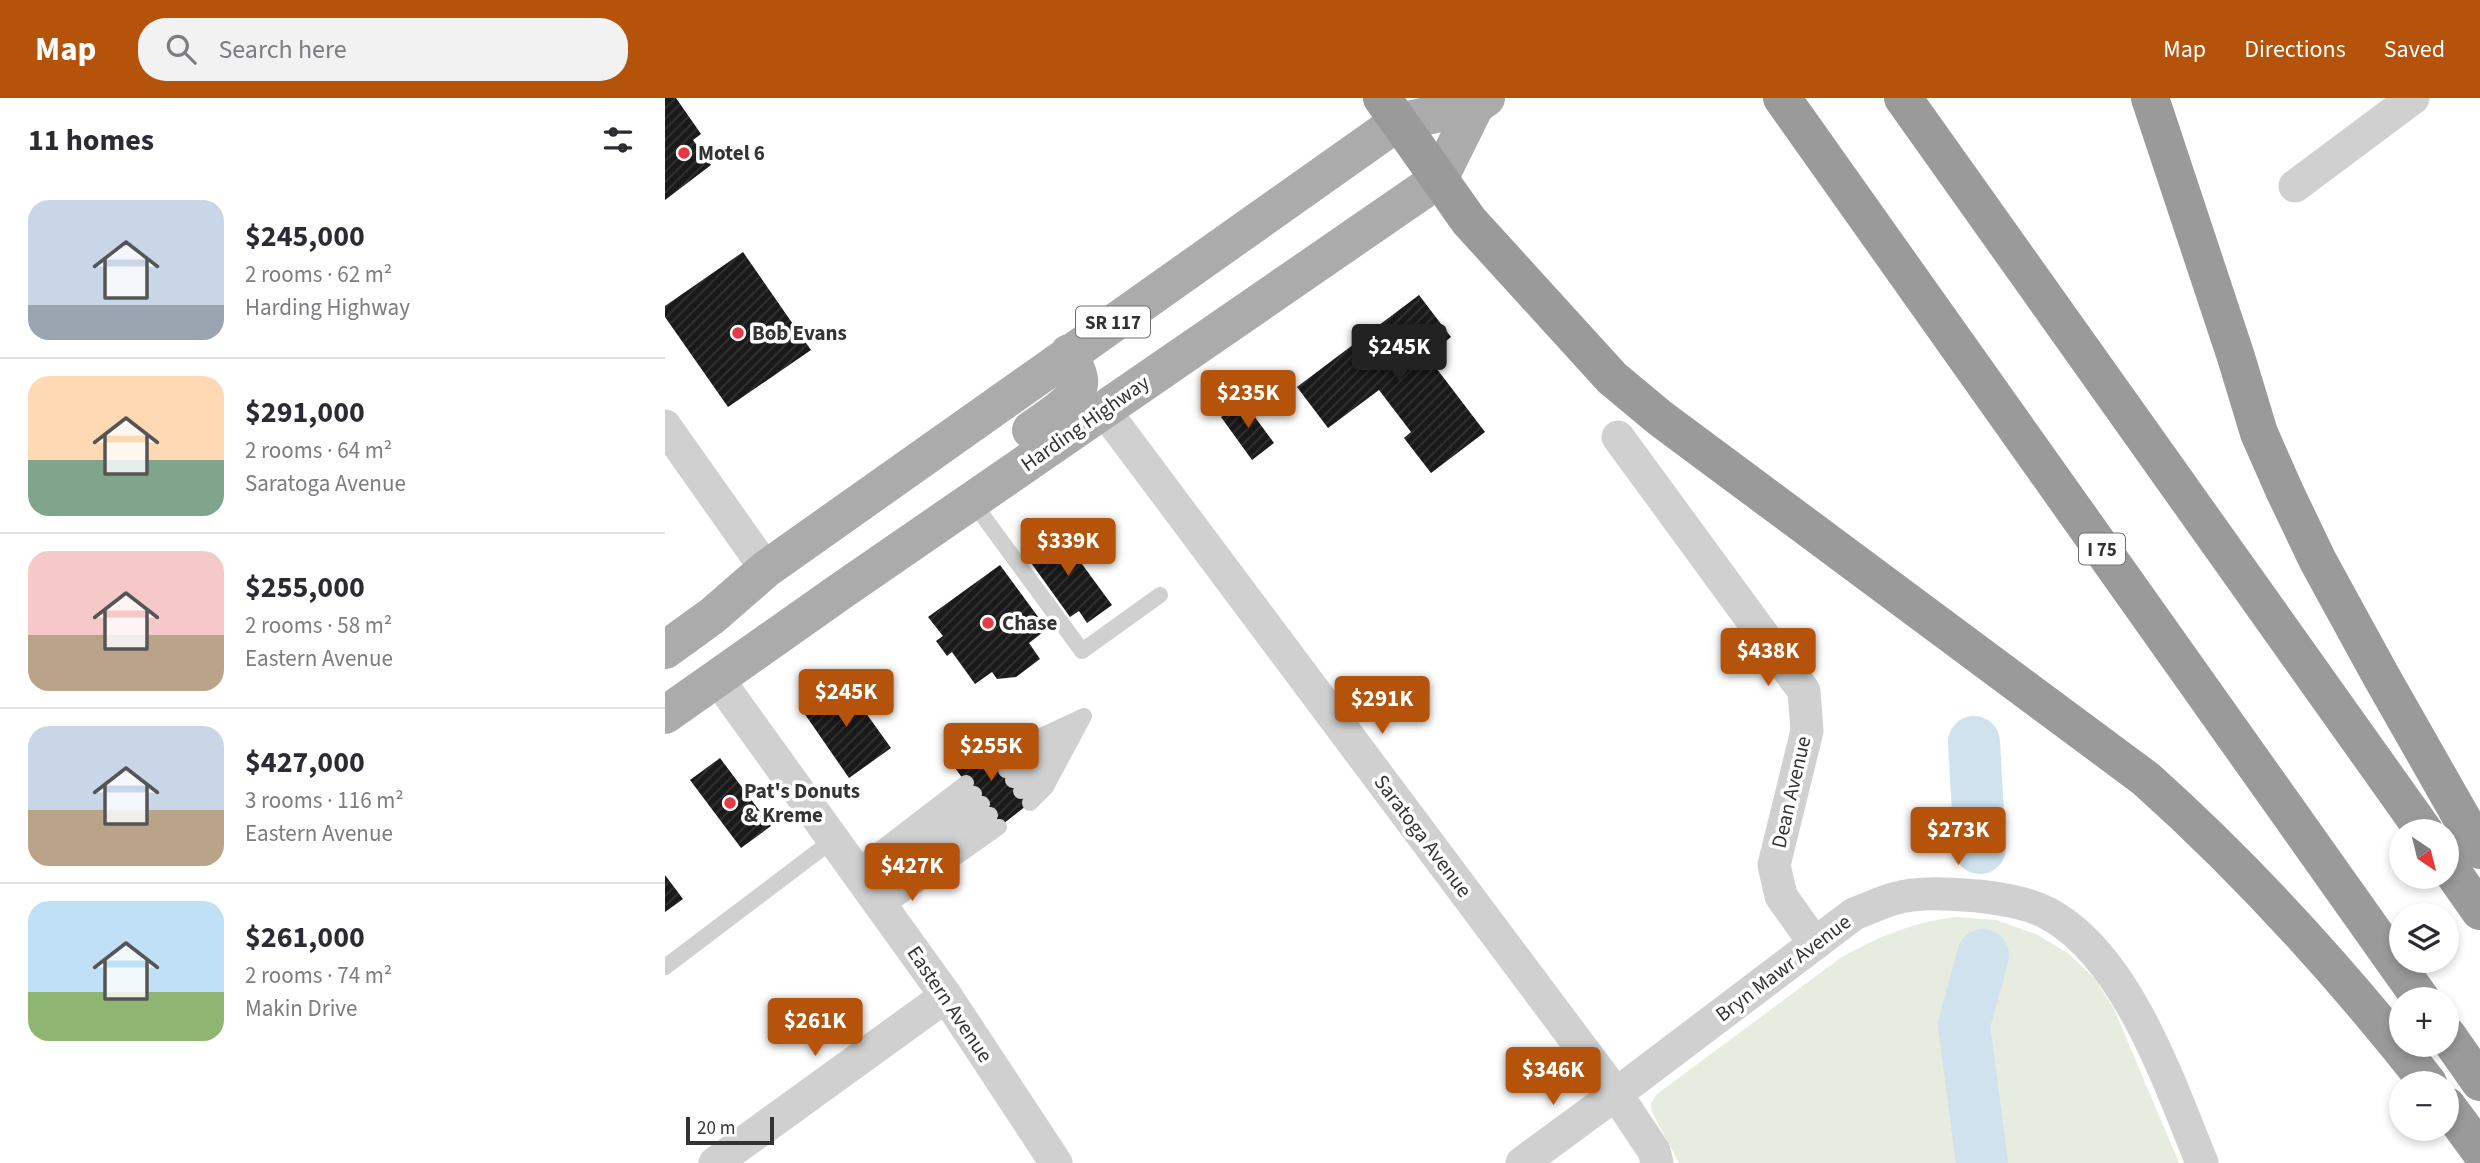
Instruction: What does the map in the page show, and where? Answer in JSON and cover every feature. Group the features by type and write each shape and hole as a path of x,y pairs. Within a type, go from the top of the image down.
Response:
{"highway":[{"name":"I 75","path":"1782,98 2412,987"},
{"path":"1903,98 2415,819"},
{"path":"2150,98 2259,433 2269,456 2318,561 2399,710 2480,850"},
{"path":"1390,110 1469,221 1612,378 1660,418 2146,779 2248,875 2353,989 2418,1071"},
{"path":"2459,881 2480,911"},
{"path":"2459,1052 2480,1082"},
{"path":"2459,1122 2480,1151"}],"main road":[{"name":"Harding Highway","path":"665,650 712,616 766,569 1069,353 1390,110 1481,102"},
{"name":"Harding Highway","path":"665,716 1439,179 1481,102"},
{"path":"799,621 826,581 840,566 1070,401 1080,380 1069,353"}],"street":[{"path":"2295,187 2413,98"},
{"name":"Saratoga Avenue","path":"1104,410 1616,1094 1654,1151 1657,1163"},
{"path":"665,426 766,569"},
{"name":"Dean Avenue","path":"1618,437 1804,691 1807,731 1774,865 1781,896 1815,944"},
{"name":"Eastern Avenue","path":"717,678 946,996 1056,1163"},
{"name":"Bryn Mawr Avenue","path":"1522,1163 1854,914 1896,898 1950,893 2005,899 2053,916 2092,948 2123,987 2173,1092 2202,1163"},
{"path":"715,1163 946,996"}],"lane":[{"path":"972,501 1082,651 1160,595"},
{"path":"1084,716 1038,776 1014,781 1017,747 1084,716"},
{"path":"869,889 982,804"},
{"path":"869,889 982,804"},
{"path":"869,889 982,804"},
{"path":"665,967 833,840"}],"shaded area":[{"path":"1957,917 1996,920 2038,935 2069,954 2094,978 2114,1009 2179,1163 1679,1163 1652,1112 1651,1103 1657,1094 1839,959 1896,932"}],"building":[{"name":"Motel 6","path":"665,98 676,98 701,134 693,140 711,165 665,200"},
{"name":"Bob Evans","path":"743,252 811,350 728,407 665,317 665,306"},
{"path":"1419,295 1451,337 1427,356 1485,432 1431,473 1404,438 1411,432 1379,390 1328,428 1297,387"},
{"path":"1243,401 1274,443 1252,460 1221,417"},
{"path":"1057,530 1112,605 1087,623 1079,611 1070,617 1024,553"},
{"name":"Chase","path":"1000,565 1047,629 1029,643 1040,659 1016,677 997,679 992,672 975,684 952,652 947,656 936,641 943,636 928,617"},
{"path":"843,681 891,748 849,778 802,710"},
{"path":"984,740 1030,803 999,827 952,764"},
{"name":"Pat's Donuts & Kreme","path":"720,758 771,826 741,848 690,780"},
{"path":"665,875 683,899 665,912"}],"waterway":[{"path":"1974,742 1980,848"},
{"path":"1982,1163 1964,1025 1983,955"}],"place":[{"name":"Motel 6","path":"684,153"},
{"name":"Bob Evans","path":"738,333"},
{"name":"Chase","path":"988,623"},
{"name":"Pat's Donuts & Kreme","path":"730,803"}]}
